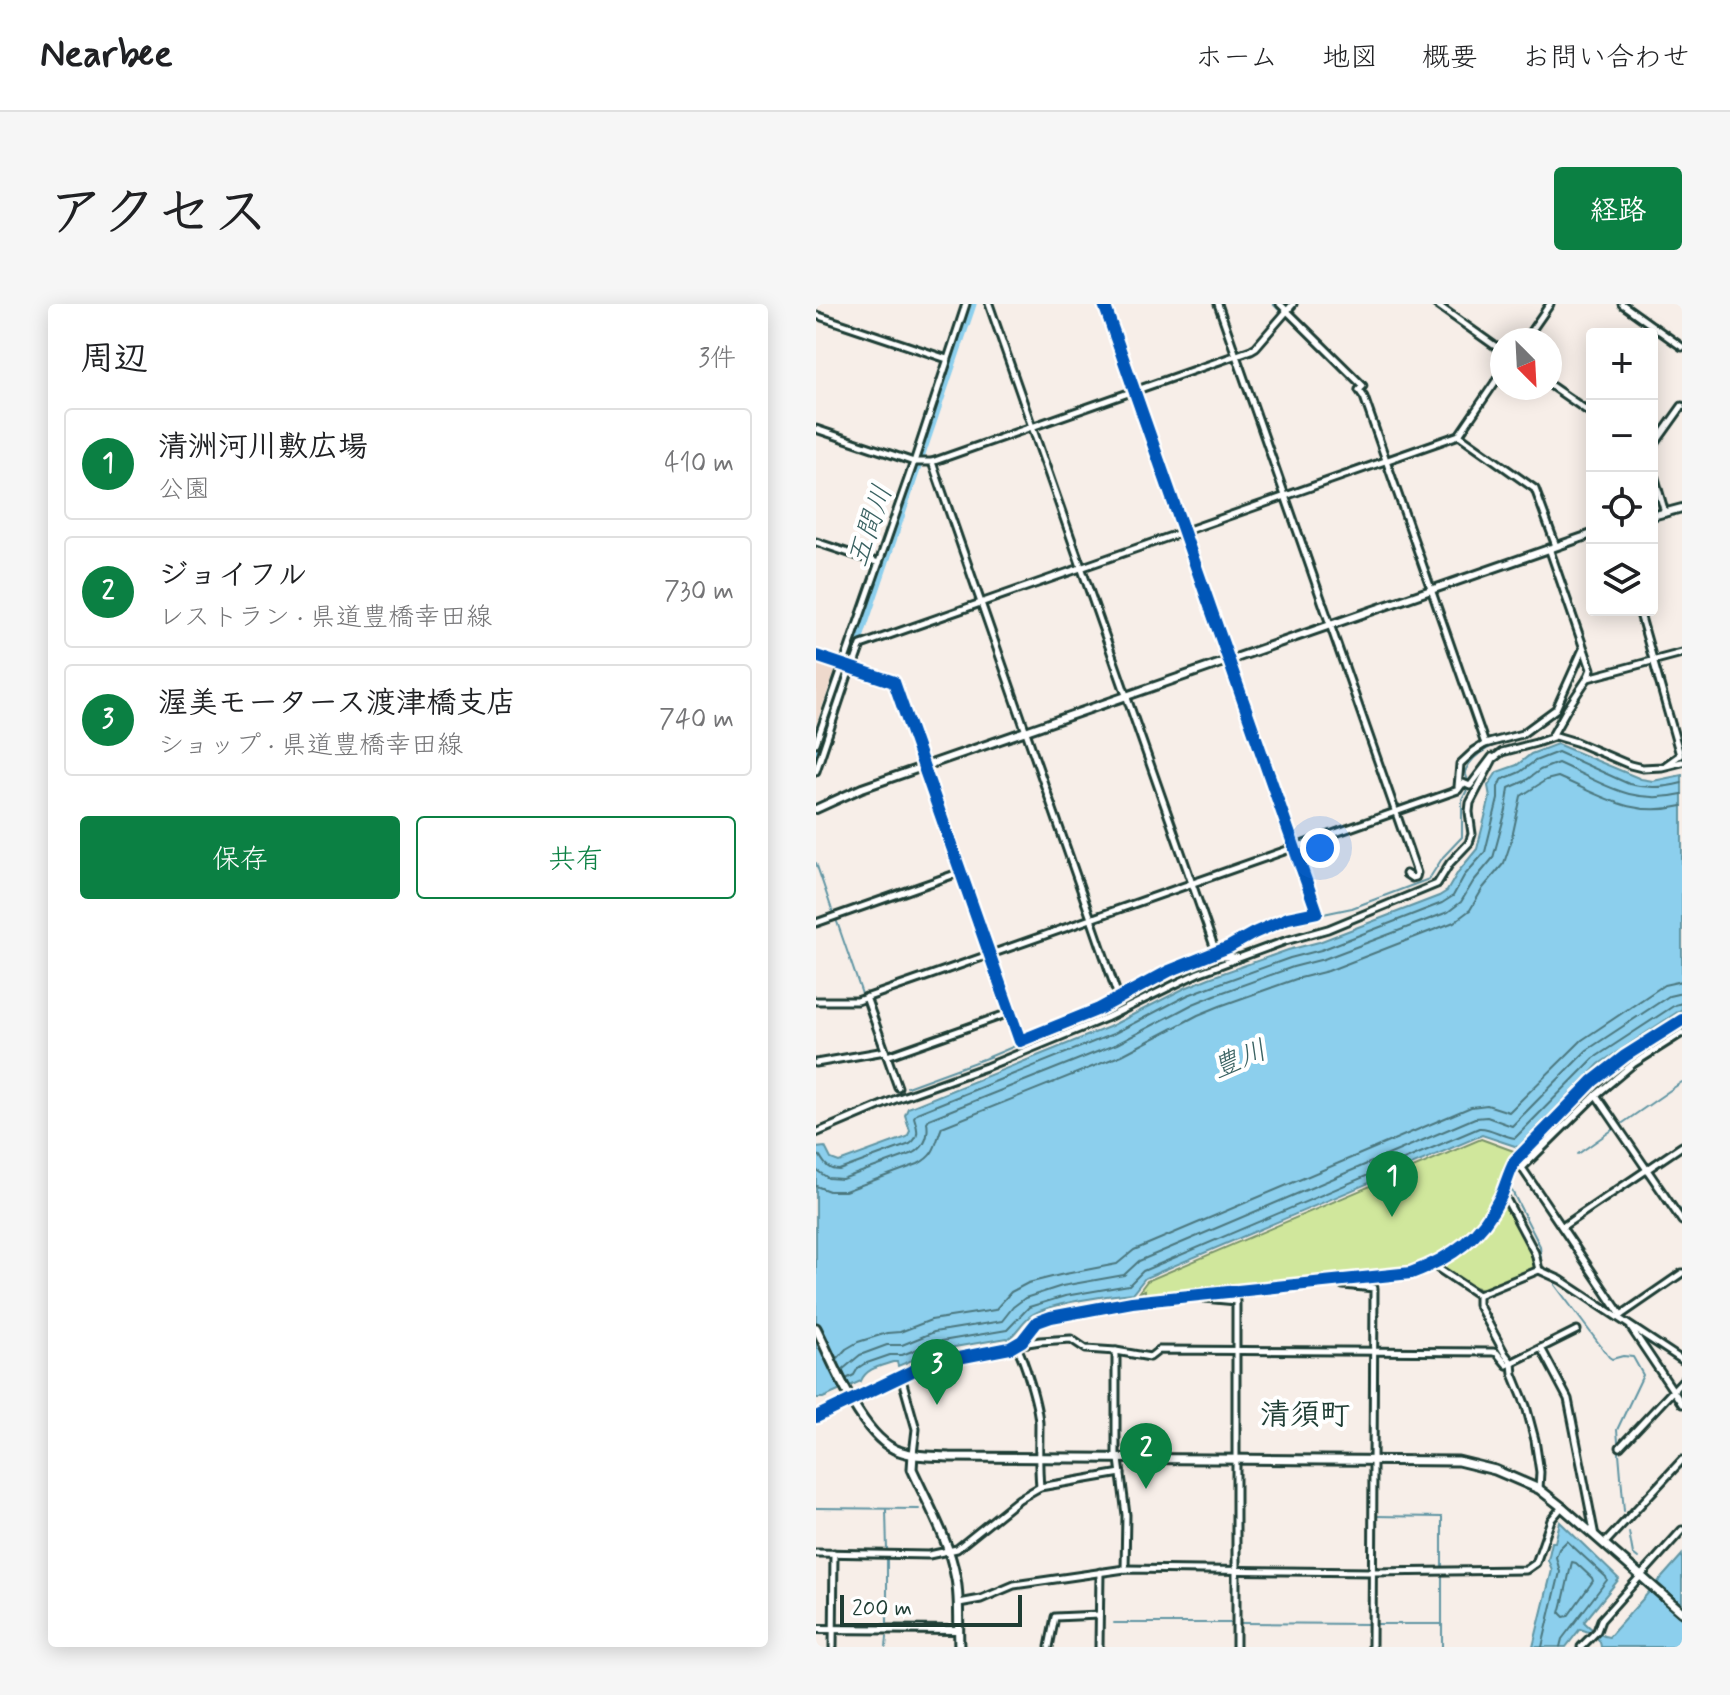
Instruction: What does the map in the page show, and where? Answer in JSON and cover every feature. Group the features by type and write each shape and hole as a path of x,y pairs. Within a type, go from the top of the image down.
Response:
{"main road":[{"path":"816,1328 864,1422 877,1437 893,1448 913,1454 949,1457 1458,1461 1495,1470 1539,1489 1682,1612"},
{"path":"913,1454 912,1469 949,1552 959,1603 959,1647"}],"street":[{"path":"816,743 848,666 879,563 916,463 966,304"},
{"path":"989,304 1217,954"},
{"path":"816,656 894,682 1020,1041 1099,1009 1169,971 1217,954 1288,918 1317,912 1104,304"},
{"path":"1218,304 1417,873 1412,878 1406,874"},
{"path":"1280,304 1363,386 1359,390 1387,461 1485,744"},
{"path":"816,429 916,463 932,462 1256,347 1293,304"},
{"path":"1436,304 1490,342"},
{"path":"1533,328 1550,304"},
{"path":"1622,304 1682,347"},
{"path":"816,315 947,359"},
{"path":"816,771 850,669 848,666 861,645 1459,435 1490,390"},
{"path":"1562,393 1586,410"},
{"path":"1658,440 1682,406"},
{"path":"1459,435 1535,489 1591,669 1552,737"},
{"path":"932,462 1119,999"},
{"path":"1653,472 1665,513"},
{"path":"1658,515 1682,508"},
{"path":"816,809 862,788 1586,536"},
{"path":"816,542 879,563"},
{"path":"1641,616 1680,755 1662,767"},
{"path":"1458,790 1460,764 1474,751 1485,744 1522,734 1556,709 1584,648"},
{"path":"1587,679 1682,653"},
{"path":"816,1001 857,1001 1458,790 1463,783 1467,785 1491,757 1552,737 1559,736 1642,768 1682,762"},
{"path":"816,1133 1106,1018 1198,973 1285,941 1328,929 1437,884 1471,838 1470,803 1497,754"},
{"path":"816,923 961,872"},
{"path":"1217,954 1238,958"},
{"path":"866,997 898,1087"},
{"path":"816,1063 886,1054 1009,1013"},
{"path":"1016,1345 1037,1322 1102,1306 1411,1273 1433,1265 1453,1253 1478,1231 1495,1208 1515,1161 1593,1081 1625,1056 1682,1020"},
{"path":"1682,1033 1633,1064 1596,1095 1522,1168 1682,1404"},
{"path":"1596,1095 1682,1221"},
{"path":"1562,1227 1682,1146"},
{"path":"1503,1192 1535,1253 1539,1270"},
{"path":"1433,1265 1478,1295"},
{"path":"1478,1295 1539,1270 1620,1316"},
{"path":"1620,1316 1682,1273"},
{"path":"1337,1281 1343,1285 1374,1288 1372,1647"},
{"path":"1199,1294 1204,1298 1236,1301 1236,1647"},
{"path":"1478,1295 1478,1304 1512,1363 1513,1374 1526,1406 1535,1440 1539,1489"},
{"path":"1627,1323 1682,1360"},
{"path":"816,1417 927,1364 1040,1341 1071,1339 1086,1349 1150,1357 1159,1350 1493,1352 1507,1365 1577,1330"},
{"path":"1016,1345 1039,1420 1037,1457 1040,1487"},
{"path":"1541,1348 1568,1399 1595,1537"},
{"path":"1116,1351 1118,1458 1126,1515 1125,1569"},
{"path":"901,1376 916,1429 913,1454"},
{"path":"1620,1447 1682,1381"},
{"path":"1604,1545 1682,1460"},
{"path":"816,1553 929,1555 949,1552 957,1549 1019,1499 1040,1487 1121,1473"},
{"path":"959,1603 981,1599 1014,1585 1125,1569 1526,1570 1536,1563 1551,1520 1562,1507"},
{"path":"1581,1647 1595,1634 1601,1620 1682,1530"},
{"path":"833,1647 834,1553"},
{"path":"1099,1647 1100,1572"},
{"path":"1049,1647 1055,1617 1099,1615"},
{"path":"816,1629 958,1630"}],"shaded area":[{"path":"816,662 835,671 816,724"}],"green space":[{"path":"1481,1139 1519,1153 1482,1224 1459,1247 1439,1260 1407,1272 1145,1297 1145,1290 1138,1293 1147,1281"},
{"path":"1502,1202 1532,1253 1535,1268 1487,1289 1472,1287 1442,1267 1442,1263 1462,1248"}],"water":[{"name":"豊川","path":"1557,744 1641,779 1653,781 1682,775 1682,1009 1599,1064 1518,1147 1482,1135 1145,1278 1133,1293 1079,1300 1049,1308 1029,1317 1008,1339 937,1350 898,1366 897,1362 893,1362 870,1370 861,1381 823,1398 816,1398 816,1148 825,1147 831,1159 839,1162 907,1137 910,1131 905,1115 908,1108 1109,1027 1209,978 1319,942 1439,896 1447,891 1477,849 1490,797 1488,786 1497,772"},
{"path":"1560,1522 1619,1579 1584,1622 1605,1636 1609,1637 1682,1555 1682,1647 1601,1647 1597,1637 1580,1629 1566,1647 1533,1647 1552,1570 1548,1560"}],"waterway":[{"name":"五間川","path":"844,679 971,304"},
{"path":"1273,304 1281,312"},
{"path":"1286,316 1357,384"},
{"path":"1365,392 1379,426"},
{"path":"1390,455 1456,432"},
{"path":"1490,460 1534,492"},
{"path":"1536,498 1551,542"},
{"path":"1554,552 1587,648"},
{"path":"1525,737 1559,712 1584,656"},
{"name":"五間川","path":"816,763 831,718"},
{"path":"1109,1007 1257,934 1290,921 1352,908 1429,879 1443,857 1462,837 1462,800 1467,790 1465,772 1469,764 1480,753 1520,738"},
{"path":"816,863 833,913"},
{"path":"836,919 862,994"},
{"path":"865,1003 881,1049"},
{"path":"1541,1259 1540,1246 1511,1189 1520,1166 1592,1091 1632,1060 1682,1029"},
{"path":"907,1087 1022,1043"},
{"path":"883,1055 895,1088"},
{"path":"1620,1125 1682,1082"},
{"path":"1578,1154 1615,1128"},
{"path":"1555,1280 1555,1285 1609,1357 1633,1357 1643,1375 1617,1430 1624,1511"},
{"path":"816,1508 919,1509"},
{"path":"886,1510 887,1551"},
{"path":"1375,1516 1442,1517 1442,1568"},
{"path":"1629,1532 1633,1554 1638,1558"},
{"path":"887,1558 887,1625"},
{"path":"1442,1574 1442,1647"},
{"path":"1114,1623 1232,1623"},
{"path":"1239,1623 1370,1624"},
{"path":"1375,1624 1441,1624"},
{"path":"886,1647 887,1637"}],"cycle path":[{"path":"816,656 894,682 1020,1041 1099,1009 1169,971 1229,947 1288,918 1317,912 1104,304"},
{"path":"816,1417 927,1364 1010,1348 1022,1341 1037,1322 1051,1317 1132,1302 1411,1273 1426,1267 1452,1253 1475,1234 1501,1196 1515,1161 1593,1081 1625,1056 1682,1020"}],"place":[{"name":"清洲河川敷広場","path":"1392,1217"},
{"name":"渥美モータース渡津橋支店","path":"937,1405"},
{"name":"ジョイフル","path":"1146,1489"}],"district":[{"name":"清須町","path":"1305,1415"}]}
